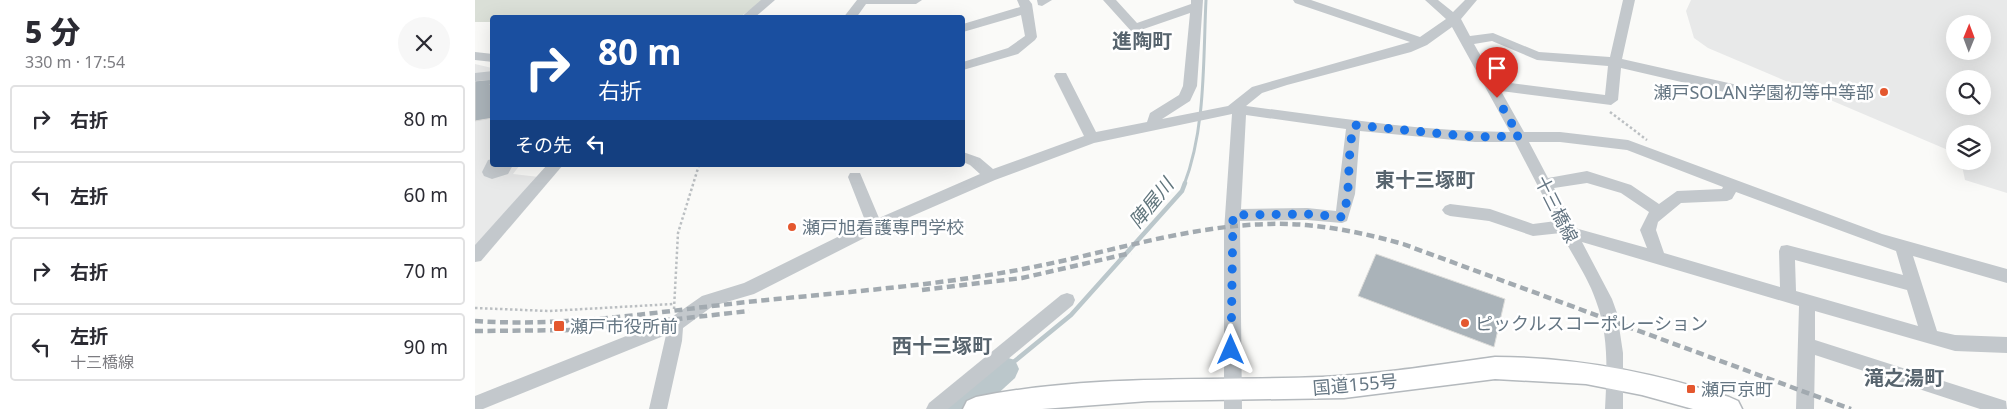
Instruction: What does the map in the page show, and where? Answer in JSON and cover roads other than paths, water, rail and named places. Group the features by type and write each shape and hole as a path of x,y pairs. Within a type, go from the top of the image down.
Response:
{"highway":[{"name":"国道155号","path":"982,407 1045,398 1129,391 1232,400 1495,368 1575,371 1616,377 1677,391 1729,409"}],"street":[{"path":"750,15 769,0"},
{"path":"851,15 863,0 916,0"},
{"path":"1109,0 1135,28 1197,3 1190,86 1185,98 1155,116 1154,126"},
{"path":"1299,0 1423,42"},
{"path":"1431,0 1455,20"},
{"path":"1232,400 1233,215 1236,109 1257,90 1406,49 1423,42 1455,20 1471,0"},
{"path":"1490,85 1611,106 1615,62 1629,0"},
{"path":"965,27 1025,4 1031,37 1013,51 965,65"},
{"name":"十三橋線","path":"1455,20 1519,136 1604,299 1612,322 1616,377 1614,409"},
{"path":"1466,41 1493,37 1537,56 1615,62 1733,89"},
{"path":"475,77 490,75"},
{"path":"1061,76 1092,138"},
{"path":"475,404 675,324 708,301 748,289 875,226 990,176 1092,138 1236,109 1354,125 1475,137 1560,136 1628,146 1902,246 2007,276"},
{"path":"1233,215 1307,214 1343,217 1348,190 1349,146 1354,125"},
{"path":"965,157 980,165 990,176"},
{"path":"492,167 489,172 492,174 503,170 504,167"},
{"path":"475,256 553,167"},
{"path":"855,177 875,226"},
{"path":"1544,184 1587,177 1626,190 1661,212"},
{"path":"1658,258 1648,230 1652,219 1677,197 1727,195 1731,185"},
{"path":"475,243 503,210"},
{"path":"1450,210 1490,215 1533,230 1567,229 1807,303 1930,337 1955,343 2007,345"},
{"path":"1902,246 1930,337"},
{"path":"1788,297 1787,251 1914,286"},
{"path":"935,409 1067,300"},
{"path":"1805,409 1807,303"},
{"path":"658,409 674,341 675,324"},
{"path":"1807,346 2006,409"}],"waterway":[{"name":"陣屋川","path":"1184,185 1191,163 1200,117 1204,70 1206,0"},
{"name":"陣屋川","path":"1005,369 1071,315 1182,191 1185,183"},
{"path":"961,409 1005,369"}],"railway":[{"path":"475,321 574,321 913,285 1018,270 1197,231 1233,226 1306,225 1355,232 1403,244 1851,409"},
{"path":"922,290 1022,278 1131,253"},
{"path":"475,331 578,330 749,311"}],"place":[{"name":"瀬戸SOLAN学園初等中等部","path":"1884,92"},
{"name":"瀬戸旭看護専門学校","path":"792,227"},
{"name":"ピックルスコーポレーション","path":"1465,323"},
{"name":"瀬戸市役所前","path":"559,326"},
{"name":"瀬戸京町","path":"1691,389"}],"district":[{"name":"進陶町","path":"1142,40"},
{"name":"東十三塚町","path":"1425,179"},
{"name":"西十三塚町","path":"942,345"},
{"name":"滝之湯町","path":"1904,377"}]}
